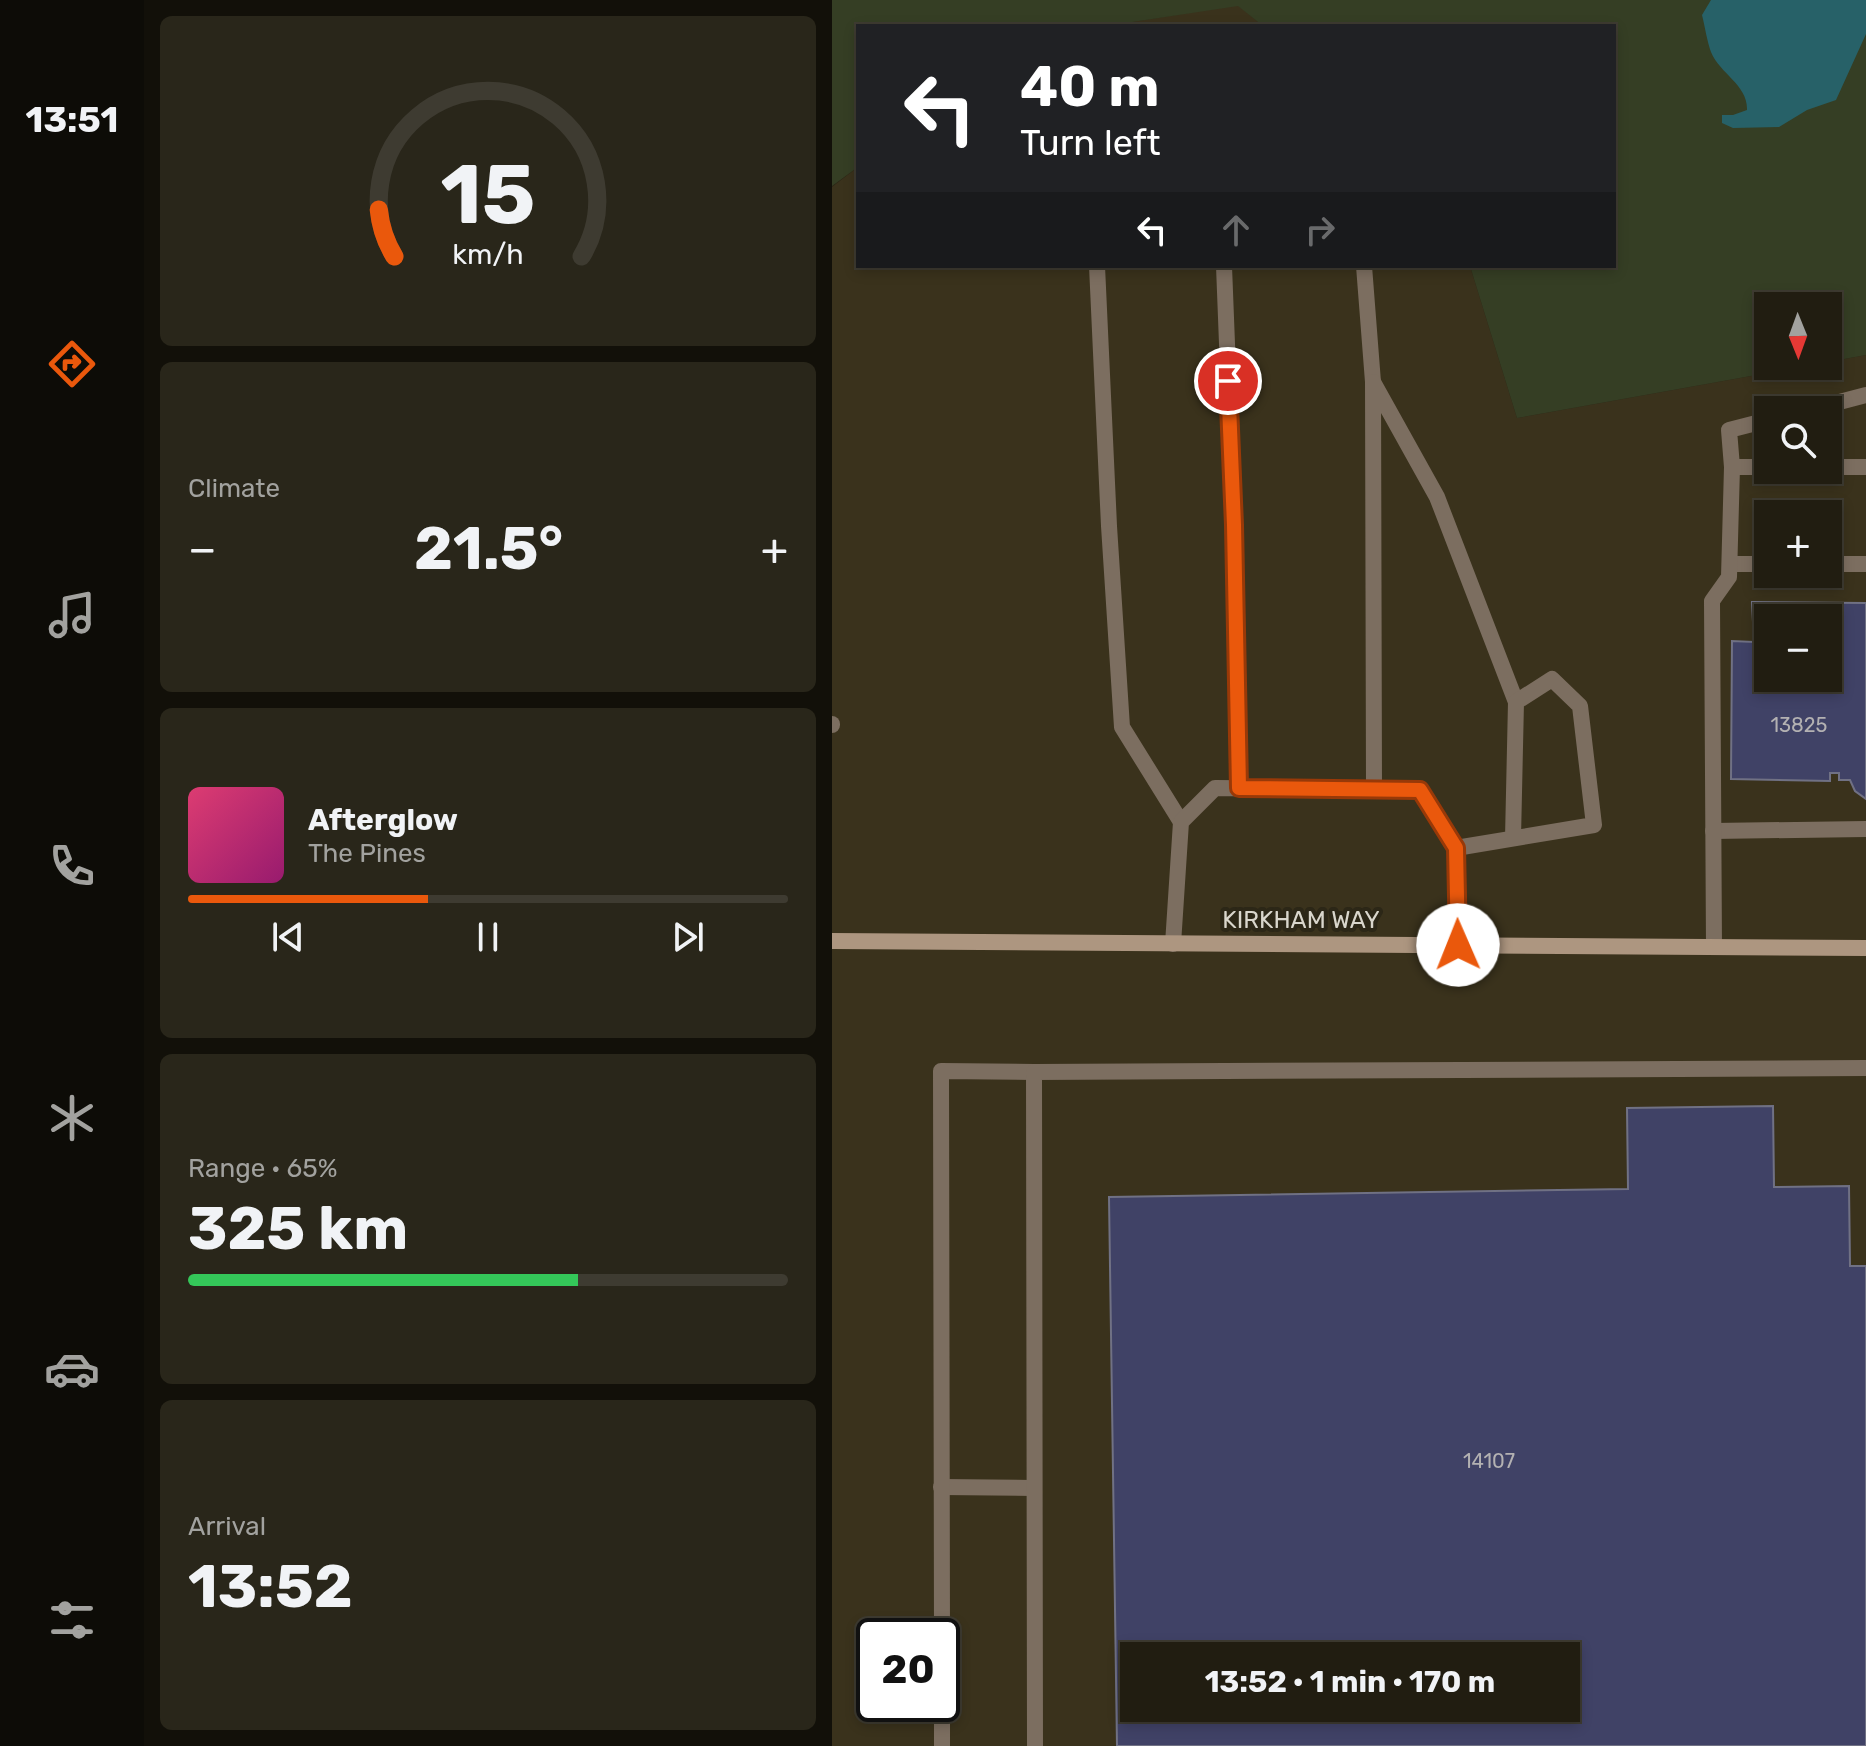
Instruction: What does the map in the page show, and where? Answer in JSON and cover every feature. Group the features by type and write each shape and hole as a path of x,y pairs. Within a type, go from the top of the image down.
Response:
{"main road":[{"name":"KIRKHAM WAY","path":"832,941 1866,948"}],"lane":[{"path":"1097,268 1122,727 1181,822 1173,944"},
{"path":"1224,268 1234,525 1239,788"},
{"path":"1364,268 1373,382 1374,790"},
{"path":"1373,382 1437,497 1516,702 1513,838"},
{"path":"1842,401 1866,395"},
{"path":"1714,947 1712,601 1729,577 1732,467 1729,430 1754,424"},
{"path":"1732,467 1754,467"},
{"path":"1842,467 1866,467"},
{"path":"1730,564 1754,564"},
{"path":"1842,564 1866,564"},
{"path":"1456,848 1594,825 1580,706 1552,679 1516,702"},
{"path":"1181,822 1215,788 1420,790 1456,848 1458,945"},
{"path":"1713,831 1866,829"},
{"path":"942,1618 941,1071 1866,1068"},
{"path":"1034,1072 1035,1746"},
{"path":"941,1487 1033,1488"},
{"path":"942,1722 942,1746"}],"shaded area":[{"path":"1238,5 1261,24 1119,24"},
{"path":"856,169 856,268 1471,268 1517,418 1754,376 1754,380 1842,380 1842,359 1866,355 1866,1746 832,1746 832,187"}],"green space":[{"path":"832,0 1866,0 1866,355 1842,359 1842,292 1754,292 1754,376 1517,418 1471,268 1616,268 1616,24 1260,24 1238,6 1119,24 856,24 856,168 832,186"}],"water":[{"path":"1711,0 1866,0 1866,34 1836,100 1807,110 1779,127 1733,128 1722,123 1722,115 1747,110 1743,93 1715,60 1710,48 1702,15"}],"building":[{"path":"1752,602 1866,603 1866,799 1855,791 1850,780 1839,780 1839,773 1830,773 1830,781 1731,779 1732,641 1754,642"},
{"path":"1773,1106 1774,1187 1849,1186 1850,1266 1866,1266 1866,1746 1117,1746 1109,1197 1628,1189 1627,1108"}],"route":[{"path":"1228,381 1239,788 1420,790 1456,848 1458,945"}]}
